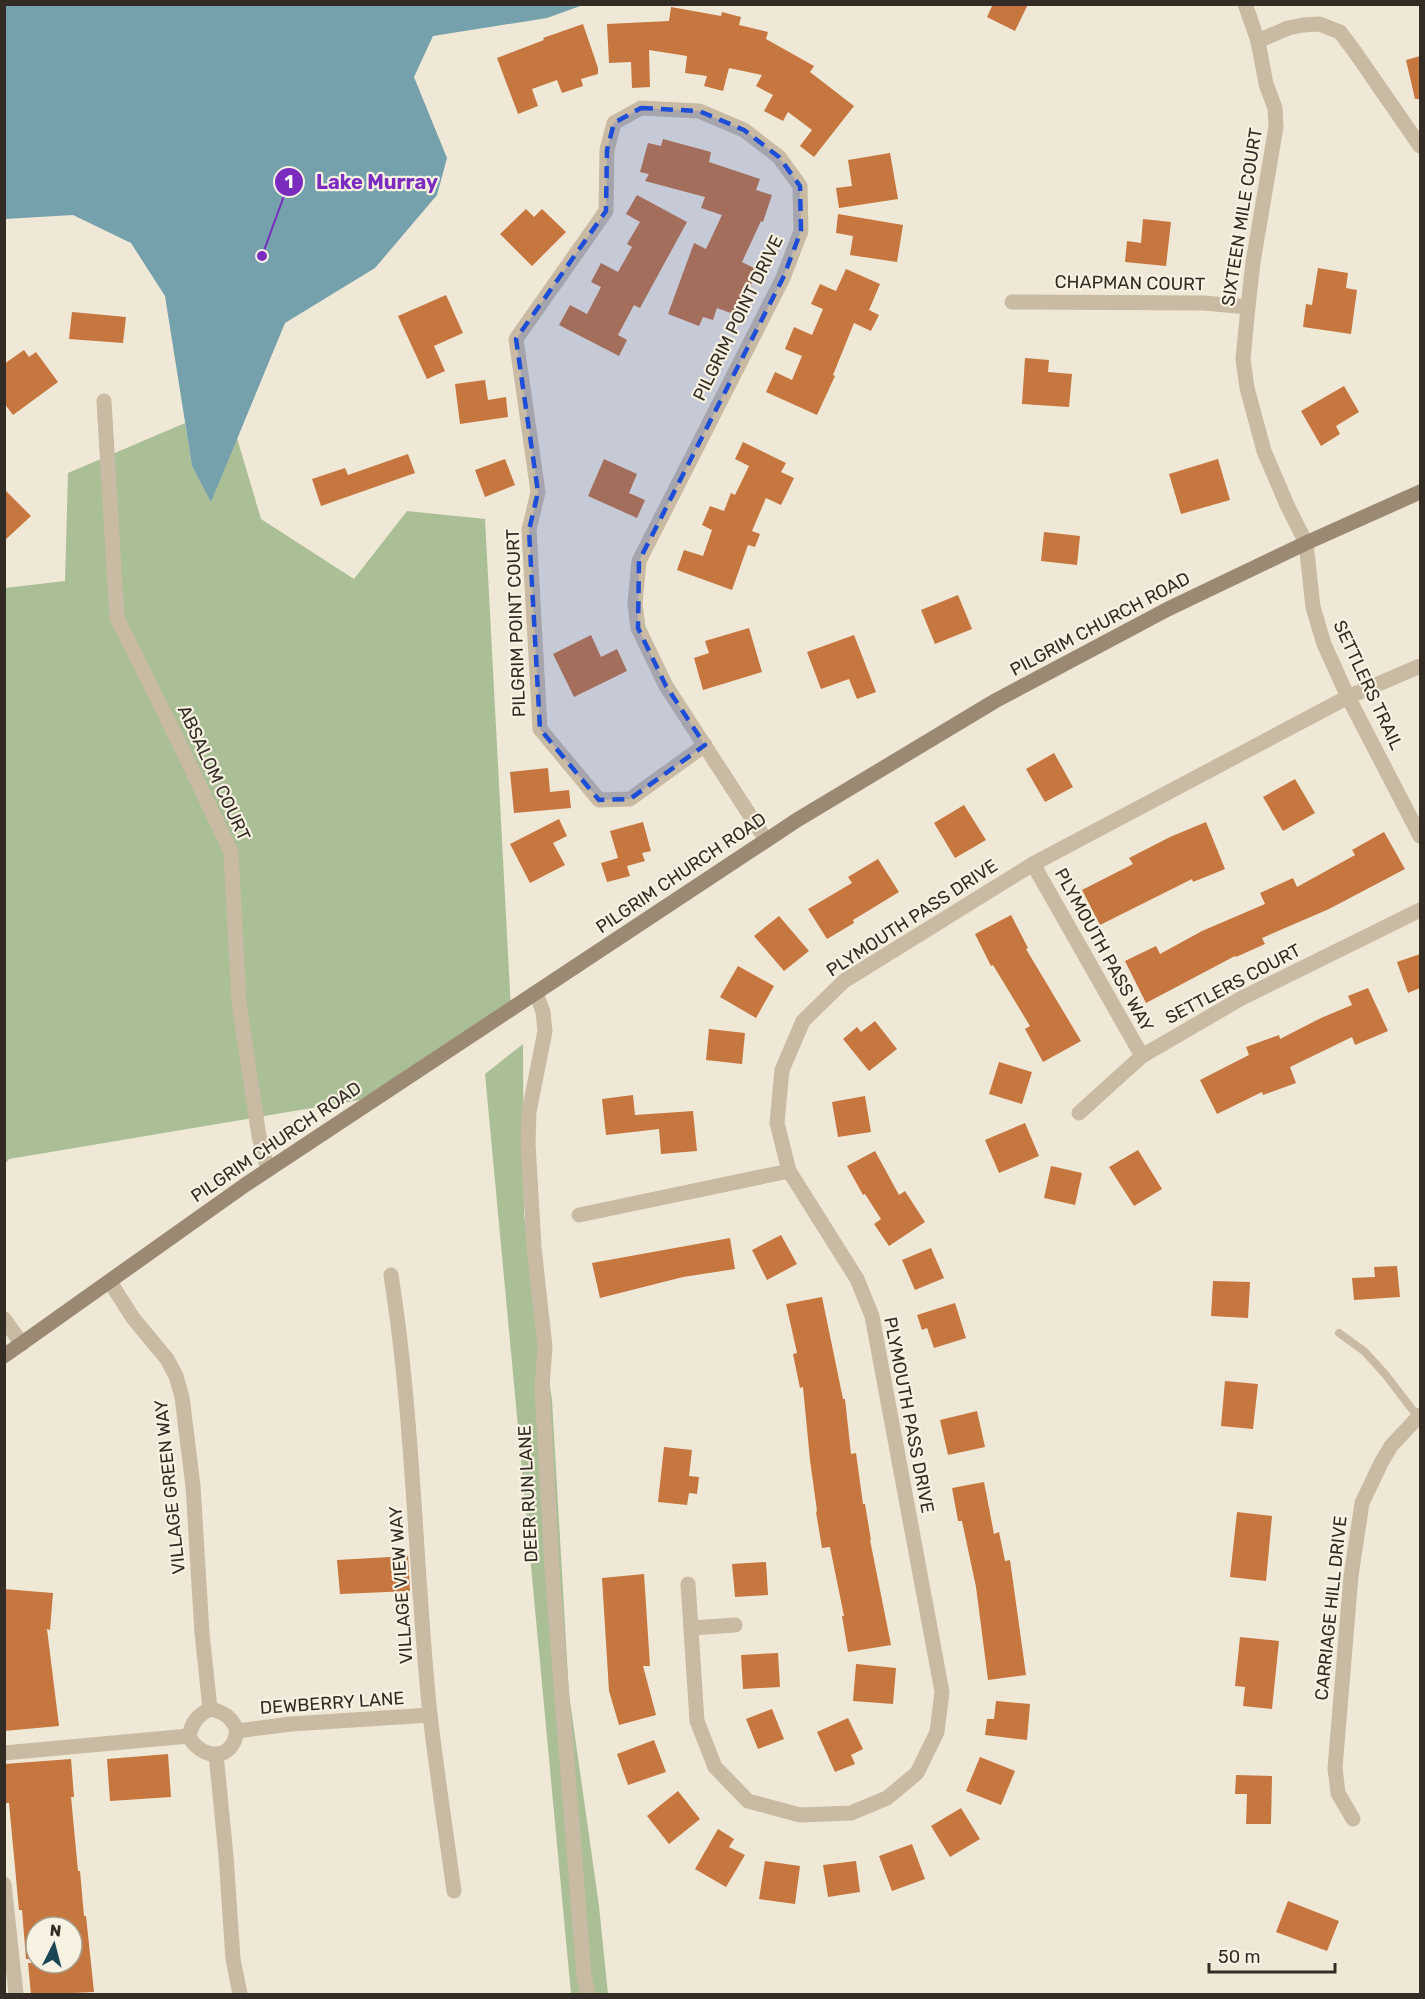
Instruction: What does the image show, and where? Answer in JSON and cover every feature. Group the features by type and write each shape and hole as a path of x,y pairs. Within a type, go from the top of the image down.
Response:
{"street":[{"name":"SIXTEEN MILE COURT","path":"1245,4 1258,41 1266,84 1275,108 1276,128 1253,262 1243,359 1247,388 1264,450 1306,543"},
{"path":"1258,41 1288,28 1303,25 1319,24 1340,32 1420,146"},
{"name":"PILGRIM POINT DRIVE","path":"516,339 606,211 607,150 614,123 641,108 699,111 744,130 779,157 800,186 801,231 783,278 639,561 635,604 638,628 666,686 766,840"},
{"name":"CHAPMAN COURT","path":"1012,302 1204,303 1248,307"},
{"name":"PILGRIM POINT COURT","path":"516,339 538,492 529,530 540,729 599,800 630,799 705,746"},
{"name":"ABSALOM COURT","path":"104,402 117,618 231,852 239,1003 259,1136 268,1170"},
{"name":"PILGRIM CHURCH ROAD","path":"4,1356 268,1170 797,820 995,701 1168,609 1420,492"},
{"name":"SETTLERS TRAIL","path":"1306,543 1313,607 1324,644 1348,697 1420,836"},
{"name":"PLYMOUTH PASS DRIVE","path":"688,1584 697,1721 715,1767 748,1801 800,1815 851,1813 886,1798 917,1773 937,1732 942,1692 872,1316 857,1279 789,1171 777,1123 782,1070 803,1021 844,981 1033,864 1348,697 1420,666"},
{"name":"PLYMOUTH PASS WAY","path":"1033,864 1142,1056"},
{"name":"SETTLERS COURT","path":"1079,1113 1142,1056 1240,999 1420,910"},
{"name":"DEER RUN LANE","path":"536,993 543,1012 545,1032 529,1112 528,1143 534,1247 545,1347 542,1387 552,1570 584,1976 588,1995"},
{"path":"579,1215 789,1171"},
{"name":"VILLAGE VIEW WAY","path":"391,1275 408,1415 430,1715 454,1891"},
{"name":"VILLAGE GREEN WAY","path":"110,1282 133,1318 167,1359 176,1376 182,1397 192,1486 202,1633 210,1709"},
{"path":"4,1319 22,1344"},
{"name":"CARRIAGE HILL DRIVE","path":"1353,1819 1338,1793 1335,1768 1351,1576 1362,1503 1391,1446 1419,1416"},
{"path":"691,1628 735,1625"},
{"path":"210,1709 221,1711 231,1719 237,1731 233,1744 228,1750 216,1754 208,1754 194,1747 189,1736 194,1721 210,1709"},
{"name":"DEWBERRY LANE","path":"237,1731 291,1724 430,1715"},
{"path":"4,1753 189,1736"},
{"path":"216,1754 233,1959 240,1995"},
{"path":"4,1884 16,1995"}],"lane":[{"path":"1339,1333 1364,1351 1419,1416"}],"highlighted area":[{"path":"641,108 699,111 744,130 779,157 800,186 801,231 783,278 639,561 638,628 666,686 705,745 630,799 599,800 540,729 529,530 538,492 516,339 606,211 607,150 614,123"}],"green space":[{"path":"185,423 192,466 211,501 237,438 261,519 354,579 407,511 485,519 511,1010 378,1097 9,1159 5,1164 5,588 65,581 68,473"},
{"path":"523,1044 524,1215 552,1400 569,1694 599,1906 608,1994 571,1994 485,1074"}],"water":[{"path":"5,4 583,5 547,18 433,36 414,77 447,158 437,195 375,268 285,323 211,502 192,466 165,296 131,243 73,215 5,219"}],"building":[{"path":"993,4 1028,4 1015,31 987,17"},
{"path":"671,7 721,16 722,12 741,17 739,25 768,32 766,39 814,66 810,72 854,106 814,157 800,146 812,130 788,112 783,121 764,111 773,95 756,86 762,75 729,68 723,91 704,86 707,76 685,73 687,56 649,50 650,87 632,88 631,62 609,63 607,24 669,21"},
{"path":"583,24 598,74 581,79 583,86 562,93 557,80 532,89 538,106 518,114 497,58"},
{"path":"1420,56 1420,99 1415,99 1406,60"},
{"path":"663,139 711,152 709,162 760,179 756,190 772,195 763,222 761,221 742,262 758,270 749,289 747,288 736,315 717,308 713,320 703,317 699,326 668,314 694,243 706,249 722,215 701,208 705,197 645,181 649,174 640,172 648,143 661,146"},
{"path":"890,153 898,199 839,208 836,188 852,186 848,160"},
{"path":"637,195 687,222 640,308 634,305 618,335 627,340 619,356 559,325 570,305 587,314 601,287 591,282 601,263 618,272 632,247 627,244 640,222 626,214"},
{"path":"526,209 534,217 542,209 566,232 532,266 500,234"},
{"path":"838,214 903,225 897,262 850,255 853,236 836,233"},
{"path":"1143,219 1171,222 1166,266 1125,262 1127,241 1141,243"},
{"path":"1318,268 1348,273 1346,288 1357,290 1351,334 1303,327 1306,304 1312,305"},
{"path":"846,269 880,284 869,310 879,315 871,331 854,323 833,375 835,376 817,415 766,392 775,372 792,380 802,356 785,349 794,327 812,335 823,309 811,304 820,284 836,291"},
{"path":"446,295 463,333 434,346 445,371 427,379 398,316"},
{"path":"72,312 126,317 123,343 69,339"},
{"path":"24,350 29,357 36,352 58,382 13,415 4,403 4,364"},
{"path":"1025,358 1049,360 1048,372 1072,374 1069,407 1022,404"},
{"path":"485,380 488,400 506,397 508,417 460,424 455,384"},
{"path":"1344,386 1359,412 1336,426 1340,434 1321,446 1301,411"},
{"path":"743,442 786,463 781,472 794,478 781,505 766,498 752,531 760,534 755,547 748,545 732,590 677,570 684,550 703,556 712,530 702,525 710,506 724,511 731,493 735,495 749,466 735,459"},
{"path":"408,454 415,473 321,506 312,479 345,468 348,475"},
{"path":"505,459 515,485 485,497 475,470"},
{"path":"604,459 637,474 629,493 645,500 637,518 588,496"},
{"path":"1218,459 1230,500 1181,514 1169,474"},
{"path":"4,489 31,516 4,541"},
{"path":"1044,532 1080,536 1077,565 1041,561"},
{"path":"958,595 972,629 935,644 921,610"},
{"path":"749,628 762,672 703,690 694,658 709,653 705,641"},
{"path":"591,635 601,657 617,649 627,671 574,697 553,654"},
{"path":"854,635 876,692 857,699 849,679 821,689 807,652"},
{"path":"1054,753 1073,787 1045,802 1026,769"},
{"path":"548,768 550,792 569,790 571,808 514,813 510,772"},
{"path":"1295,779 1315,813 1283,831 1263,797"},
{"path":"964,805 986,840 955,858 934,823"},
{"path":"559,819 567,836 553,843 565,865 530,883 510,844"},
{"path":"643,822 651,851 642,853 645,861 627,866 630,876 607,882 601,863 618,858 610,831"},
{"path":"1206,822 1225,869 1193,882 1192,879 1100,925 1082,890 1133,864 1129,858"},
{"path":"1384,832 1405,869 1329,909 1262,938 1265,944 1235,956 1146,1003 1125,961 1156,946 1160,954 1202,931 1265,904 1260,893 1293,878 1297,887 1355,855 1352,850"},
{"path":"878,859 899,892 827,939 808,909 852,883 848,877"},
{"path":"1011,915 1028,948 1026,949 1081,1041 1043,1062 1025,1029 1030,1026 993,965 991,966 975,934"},
{"path":"779,916 809,951 784,971 754,936"},
{"path":"1420,954 1420,988 1408,993 1397,962"},
{"path":"738,966 774,986 756,1018 720,997"},
{"path":"1368,988 1388,1031 1355,1045 1352,1037 1290,1067 1296,1083 1263,1095 1262,1092 1217,1114 1200,1080 1249,1055 1246,1047 1279,1035 1280,1039 1352,1005 1348,996"},
{"path":"875,1021 897,1049 869,1071 843,1039 857,1027 861,1032"},
{"path":"709,1029 745,1033 742,1064 706,1060"},
{"path":"999,1062 1032,1072 1022,1104 989,1094"},
{"path":"633,1095 635,1115 693,1111 697,1151 661,1154 659,1129 606,1135 602,1099"},
{"path":"865,1096 871,1132 838,1137 832,1102"},
{"path":"1025,1123 1039,1156 999,1173 985,1140"},
{"path":"1138,1150 1162,1189 1134,1206 1109,1167"},
{"path":"875,1151 899,1195 905,1191 925,1222 889,1246 874,1224 881,1219 865,1194 863,1195 847,1166"},
{"path":"1051,1166 1082,1173 1075,1205 1044,1198"},
{"path":"781,1235 797,1264 767,1280 752,1250"},
{"path":"730,1238 735,1269 683,1277 600,1298 592,1263"},
{"path":"931,1248 944,1278 915,1290 902,1260"},
{"path":"1397,1266 1400,1297 1354,1300 1352,1278 1375,1277 1374,1267"},
{"path":"1213,1281 1250,1282 1248,1318 1211,1316"},
{"path":"822,1297 843,1399 845,1399 851,1454 856,1453 863,1504 865,1504 891,1645 848,1652 842,1616 844,1616 830,1547 822,1548 803,1387 800,1388 793,1354 797,1353 786,1304"},
{"path":"955,1303 966,1338 934,1348 927,1328 922,1330 917,1315"},
{"path":"1225,1381 1258,1384 1253,1429 1221,1426"},
{"path":"977,1411 985,1447 948,1455 940,1420"},
{"path":"664,1447 692,1450 689,1476 699,1477 697,1494 689,1493 687,1505 658,1502"},
{"path":"984,1482 994,1534 999,1532 1005,1561 1010,1560 1026,1675 988,1680 976,1587 962,1521 958,1521 952,1488"},
{"path":"1237,1512 1272,1516 1266,1581 1230,1577"},
{"path":"408,1556 410,1591 340,1594 337,1560"},
{"path":"766,1562 768,1595 735,1597 732,1564"},
{"path":"644,1574 650,1666 643,1666 656,1715 619,1725 609,1691 602,1578"},
{"path":"4,1589 53,1593 50,1630 47,1629 59,1726 4,1731"},
{"path":"1240,1637 1279,1641 1272,1709 1243,1706 1245,1687 1235,1686"},
{"path":"778,1653 780,1687 743,1689 741,1655"},
{"path":"856,1664 896,1668 893,1704 853,1701"},
{"path":"996,1701 1030,1704 1027,1740 985,1735 987,1719 994,1719"},
{"path":"772,1709 784,1739 758,1749 746,1719"},
{"path":"848,1718 863,1749 851,1755 855,1764 835,1772 817,1732"},
{"path":"654,1740 666,1772 628,1785 617,1754"},
{"path":"168,1754 171,1797 110,1801 107,1759"},
{"path":"980,1757 1015,1771 1001,1805 966,1791"},
{"path":"71,1759 74,1797 71,1797 84,1915 24,1915 24,1934 22,1910 19,1910 9,1803 4,1803 4,1764"},
{"path":"1236,1775 1272,1776 1271,1824 1246,1824 1247,1794 1235,1794"},
{"path":"678,1791 700,1819 669,1844 647,1816"},
{"path":"961,1808 980,1839 950,1857 931,1826"},
{"path":"718,1829 734,1839 729,1847 745,1855 726,1887 695,1869"},
{"path":"912,1844 925,1879 892,1891 879,1856"},
{"path":"765,1861 800,1866 795,1904 759,1899"},
{"path":"856,1861 860,1892 828,1897 823,1865"},
{"path":"1288,1901 1339,1921 1327,1951 1276,1932"},
{"path":"84,1916 86,1916 94,1992 31,1995 29,1975 84,1975"}],"place":[{"name":"Lake Murray","path":"262,256"}]}
